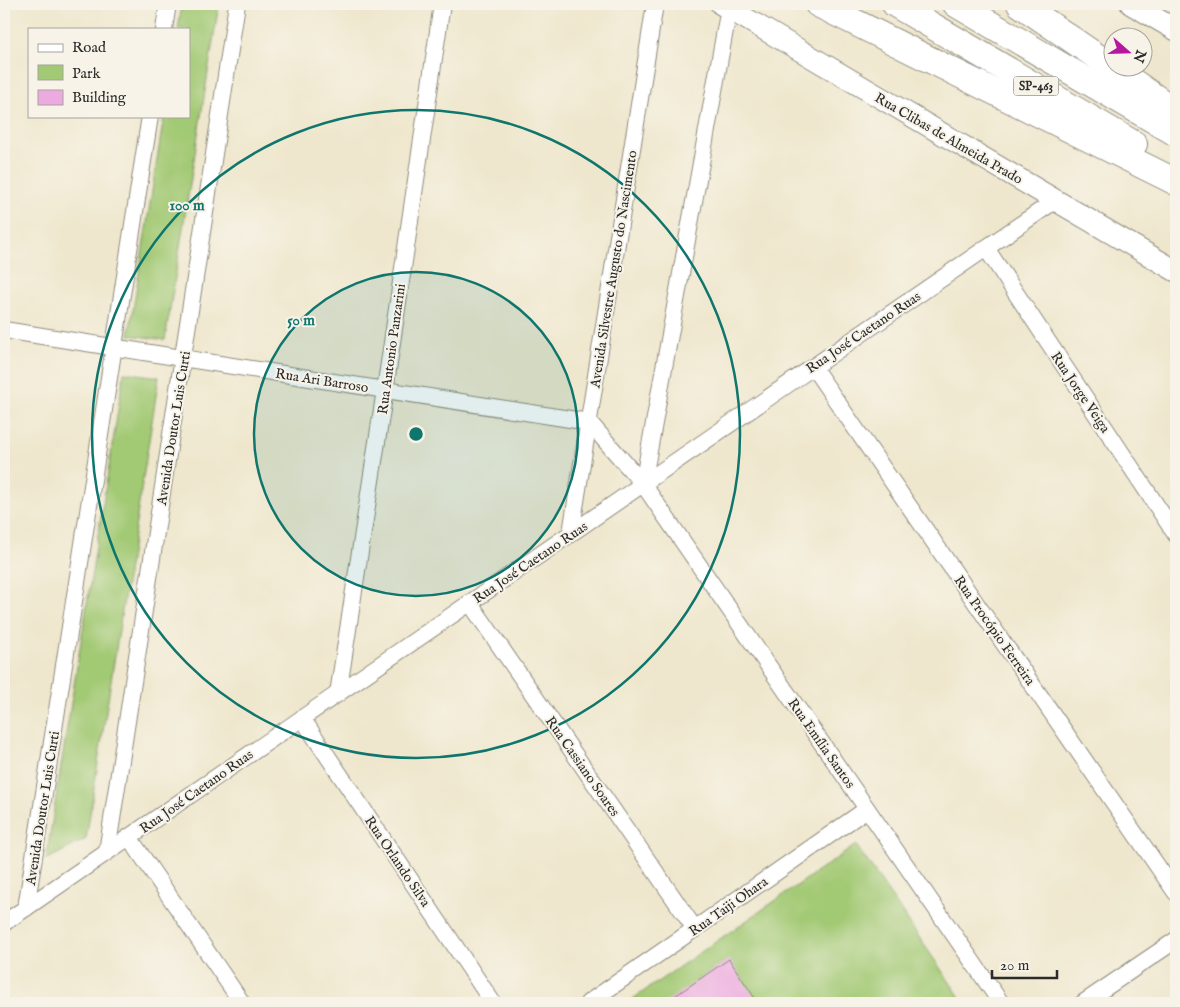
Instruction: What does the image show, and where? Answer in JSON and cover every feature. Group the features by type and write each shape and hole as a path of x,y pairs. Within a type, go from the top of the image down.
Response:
{"main road":[{"path":"818,4 1176,182"},
{"name":"SP-463","path":"895,4 1176,168"},
{"name":"SP-463","path":"956,4 1176,133"},
{"path":"1020,4 1102,60"},
{"path":"1128,78 1176,112"}],"street":[{"path":"164,28 168,4"},
{"name":"Avenida Doutor Luis Curti","path":"107,852 237,4"},
{"name":"Rua Antonio Panzarini","path":"338,694 442,4"},
{"name":"Avenida Silvestre Augusto do Nascimento","path":"571,533 655,4"},
{"path":"1131,4 1176,30"},
{"path":"643,484 725,6"},
{"name":"Rua Clibas de Almeida Prado","path":"725,6 1176,272"},
{"name":"Avenida Doutor Luis Curti","path":"26,908 150,118"},
{"name":"Rua José Caetano Ruas","path":"4,923 1056,200"},
{"name":"Rua Jorge Veiga","path":"986,248 1176,535"},
{"name":"Rua Ari Barroso","path":"4,330 589,422"},
{"name":"Rua Procópio Ferreira","path":"813,367 1176,893"},
{"path":"589,422 643,484"},
{"name":"Rua Emília Santos","path":"643,484 1001,1003"},
{"name":"Rua Cassiano Soares","path":"470,603 695,929"},
{"name":"Rua Orlando Silva","path":"302,718 494,1003"},
{"name":"Rua Taiji Ohara","path":"588,1003 867,809"},
{"path":"129,837 242,1003"},
{"path":"1083,1003 1176,940"}],"green space":[{"path":"182,4 219,4 165,340 129,335 164,118 190,118 190,28 178,28"},
{"path":"124,372 159,377 86,839 46,860"},
{"path":"856,845 964,1003 627,1003"}],"building":[{"path":"729,959 758,1003 663,1003 669,1000"}]}
